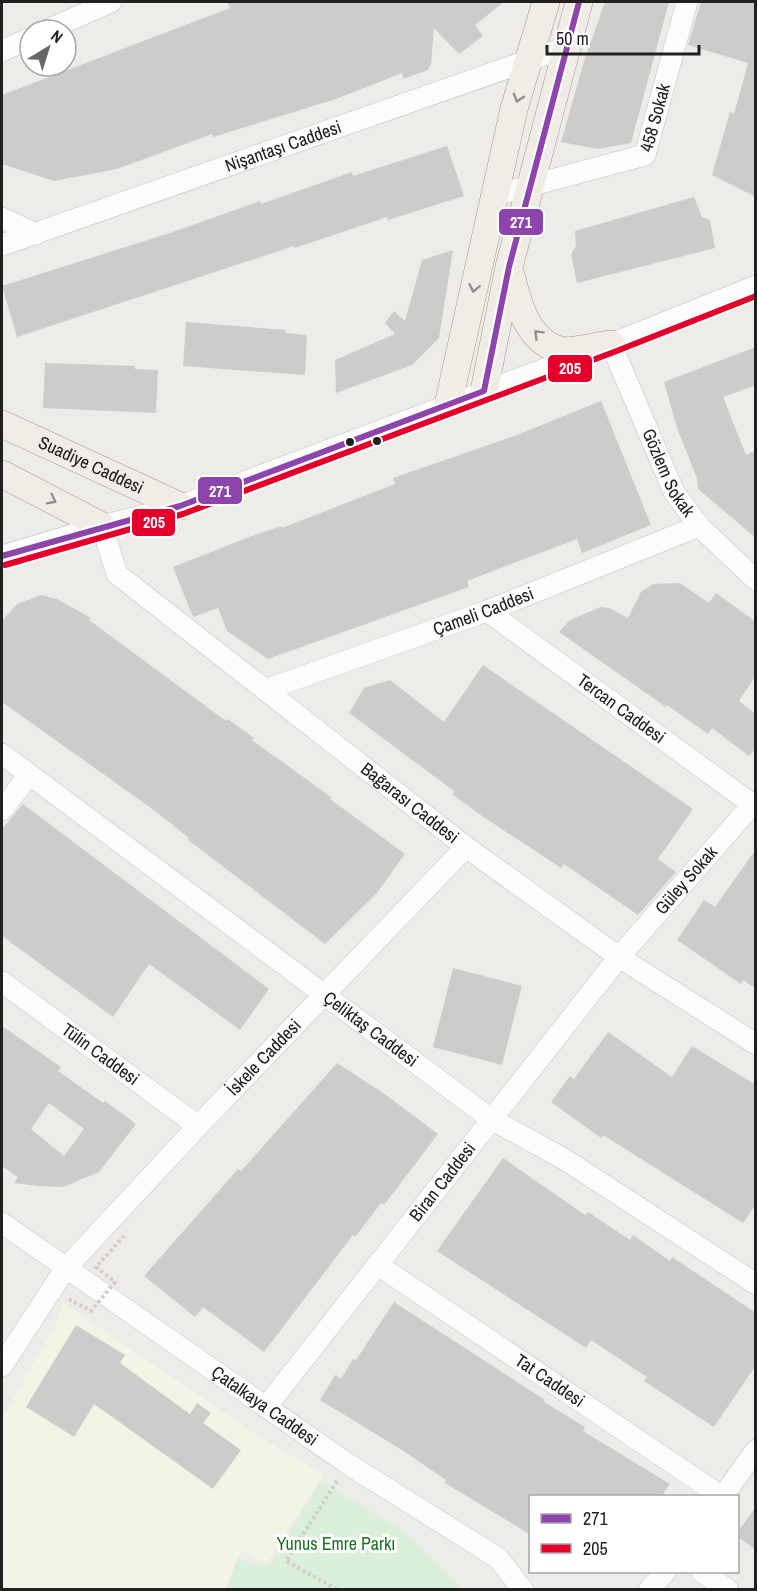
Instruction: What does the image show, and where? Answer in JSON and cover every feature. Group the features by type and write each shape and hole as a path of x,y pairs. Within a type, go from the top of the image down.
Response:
{"main road":[{"path":"448,405 495,195 546,2"},
{"path":"484,391 510,267 579,2"},
{"path":"510,267 519,309 537,336 561,350 611,344"},
{"name":"Suadiye Caddesi","path":"2,424 180,506"},
{"path":"2,474 102,525"}],"street":[{"path":"74,18 111,2"},
{"name":"458 Sokak","path":"495,195 645,155 687,2"},
{"path":"2,51 18,44"},
{"name":"Nişantaşı Caddesi","path":"2,245 567,47"},
{"path":"2,219 36,234"},
{"path":"2,556 102,525 180,506 611,344 756,286"},
{"name":"Gözlem Sokak","path":"611,344 674,492 699,526 756,580"},
{"name":"Bağarası Caddesi","path":"102,525 117,574 466,846 619,957 756,1044"},
{"name":"Çameli Caddesi","path":"266,690 487,611 699,526"},
{"name":"Tercan Caddesi","path":"487,611 754,806"},
{"name":"Çeliktaş Caddesi","path":"2,754 28,776 491,1119 564,1159 756,1284"},
{"path":"2,810 28,776"},
{"name":"Güley Sokak","path":"619,957 754,806"},
{"name":"İskele Caddesi","path":"2,1366 65,1269 198,1126 466,846"},
{"name":"Biran Caddesi","path":"266,1407 619,957"},
{"name":"Tülin Caddesi","path":"2,982 198,1126"},
{"name":"Çatalkaya Caddesi","path":"2,1223 348,1464 498,1558 523,1590"},
{"name":"Tat Caddesi","path":"378,1265 719,1495"},
{"path":"723,1495 756,1450"},
{"path":"649,1590 664,1573"},
{"path":"703,1573 728,1590"}],"path":[{"path":"69,1299 91,1311 115,1282 96,1267 124,1236"},
{"path":"338,1590 286,1561 348,1464"}],"shaded area":[{"path":"63,1303 261,1438 323,1474 267,1563 241,1550 226,1589 2,1590 2,1419 56,1324"}],"green space":[{"name":"Yunus Emre Parkı","path":"321,1481 403,1531 463,1589 226,1589 237,1559 269,1567"}],"building":[{"path":"227,2 504,2 475,25 483,36 459,54 434,28 431,64 428,70 403,79 402,73 336,99 213,137 212,134 117,169 54,181 2,164 2,95 47,78 78,78 78,66 230,8"},
{"path":"605,2 669,2 631,143 598,149 561,142 584,61"},
{"path":"701,2 756,2 756,197 712,175 730,112 734,114 748,63 688,45"},
{"path":"447,146 464,196 388,220 387,217 295,248 294,246 17,337 2,286 170,233 260,201 261,204 352,172 353,176"},
{"path":"694,197 702,217 710,220 715,248 577,283 571,254 576,246 575,231"},
{"path":"453,250 439,338 412,365 336,393 335,360 395,334 385,323 394,311 405,321 422,260"},
{"path":"186,322 286,330 285,333 307,335 305,375 183,366"},
{"path":"756,347 756,385 723,397 746,455 756,450 756,538 698,489 697,478 677,428 664,382"},
{"path":"45,363 135,366 135,369 158,370 156,413 43,408"},
{"path":"601,401 651,525 582,553 577,539 467,581 469,587 268,659 227,631 218,608 193,617 173,567 395,484 393,478 517,435"},
{"path":"680,583 709,603 716,593 756,622 756,675 739,701 756,714 756,748 749,756 712,728 708,734 667,705 666,707 559,632 570,620 601,607 609,608 628,618 641,592 653,584"},
{"path":"41,595 57,599 91,618 89,620 226,721 228,719 254,738 252,740 405,854 377,893 325,944 188,840 189,838 151,808 2,702 2,621 17,604"},
{"path":"483,665 693,809 658,859 676,872 638,915 564,864 561,868 482,816 452,794 454,791 349,713 364,688 390,680 444,722"},
{"path":"23,804 269,989 240,1030 149,964 113,1017 2,936 2,829"},
{"path":"756,849 756,989 743,980 741,984 677,940 704,900 715,907"},
{"path":"453,968 522,986 502,1065 433,1047"},
{"path":"2,1026 61,1067 58,1071 136,1124 99,1172 63,1187 14,1183 18,1177 2,1166","holes":["49,1103 84,1129 64,1156 31,1129"]},
{"path":"608,1032 672,1077 692,1046 756,1085 756,1204 743,1223 603,1135 601,1138 551,1102 570,1076 574,1079"},
{"path":"337,1063 386,1095 438,1134 384,1205 381,1203 355,1237 353,1235 264,1352 203,1307 195,1317 144,1276 238,1169 241,1171"},
{"path":"503,1158 585,1215 588,1212 630,1240 633,1235 670,1261 672,1257 756,1313 756,1365 714,1427 644,1381 647,1377 591,1340 586,1348 437,1251"},
{"path":"394,1302 585,1427 583,1431 670,1484 662,1495 529,1495 529,1534 445,1483 446,1480 402,1450 320,1400 335,1375 341,1379 353,1359 356,1360"},
{"path":"76,1325 125,1355 120,1363 190,1414 197,1403 211,1413 203,1423 241,1450 213,1489 94,1404 74,1437 26,1407"},
{"path":"756,1507 756,1550 739,1538 739,1530"}],"transit line":[{"name":"271","path":"2,556 180,506 484,391 509,267 579,2"},
{"name":"205","path":"5,565 183,514 614,352 756,296"}]}
